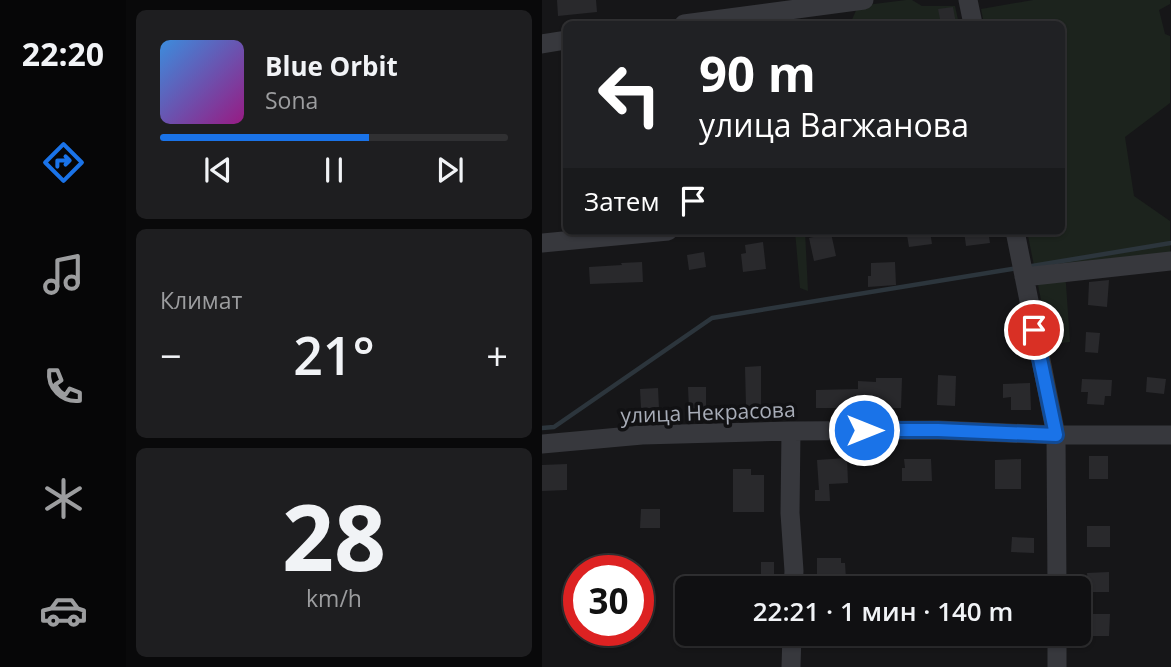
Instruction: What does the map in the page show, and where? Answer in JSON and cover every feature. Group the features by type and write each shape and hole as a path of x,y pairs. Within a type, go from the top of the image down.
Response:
{"street":[{"path":"706,21 863,0"},
{"path":"968,0 972,21"},
{"path":"542,44 563,40"},
{"path":"542,243 626,235"},
{"path":"1016,235 1056,435 1057,576"},
{"path":"1024,277 1170,261"},
{"name":"улица Некрасова","path":"542,444 642,435 791,431 938,430 1056,435 1170,435"},
{"path":"791,431 790,513 794,576"},
{"path":"791,667 792,646"},
{"path":"1057,646 1057,667"}],"shaded area":[{"path":"912,0 922,6 955,6 958,21 851,21 858,6"},
{"path":"1033,0 1170,0 1170,4 1159,10 1165,34 1170,36 1170,103 1125,137 1134,196 1170,221 1170,254 1065,270 1070,342 1050,344 1028,235 1065,235 1065,21 983,21 981,9"},
{"path":"795,235 805,235 808,291 800,288"}],"building":[{"path":"557,0 596,0 597,12 558,16"},
{"path":"953,7 955,21 940,21 938,9"},
{"path":"831,235 836,256 814,261 809,238"},
{"path":"907,235 931,235 932,244 909,247"},
{"path":"965,235 989,235 990,243 966,246"},
{"path":"763,242 766,269 743,272 741,254 746,253 745,245"},
{"path":"704,252 706,267 689,270 687,255"},
{"path":"642,262 643,282 590,284 589,267"},
{"path":"895,262 896,285 868,287 871,263"},
{"path":"1109,280 1107,307 1088,305 1089,282"},
{"path":"1086,332 1100,333 1098,353 1085,352"},
{"path":"761,366 761,406 746,406 745,367"},
{"path":"938,375 956,376 955,406 937,405"},
{"path":"1147,377 1166,379 1164,394 1146,392"},
{"path":"876,378 902,378 901,408 816,408 816,390 858,389 858,381 876,382"},
{"path":"1082,379 1112,380 1111,396 1105,396 1104,405 1087,404 1088,392 1081,392"},
{"path":"1030,383 1031,410 1011,410 1011,397 1003,398 1003,384"},
{"path":"688,387 706,387 706,408 689,409"},
{"path":"658,388 659,408 641,408 640,389"},
{"path":"1089,456 1108,456 1108,479 1089,479"},
{"path":"847,458 848,483 829,484 830,501 815,501 815,490 819,490 817,460"},
{"path":"904,459 931,459 932,481 902,481"},
{"path":"1021,459 1021,489 995,489 995,460"},
{"path":"567,464 567,490 542,491 542,465"},
{"path":"733,469 751,469 751,475 764,475 764,512 733,512"},
{"path":"641,509 660,509 660,528 640,528"},
{"path":"1087,526 1110,526 1110,547 1087,547"},
{"path":"1012,537 1034,538 1034,553 1011,552"},
{"path":"817,558 841,558 841,563 845,563 846,576 817,576"},
{"path":"761,562 774,562 774,576 761,576"},
{"path":"1109,572 1109,592 1091,592 1091,576 1087,576 1087,573"},
{"path":"1091,614 1110,614 1109,636 1091,636"}],"waterway":[{"path":"1026,267 1171,243"},
{"path":"542,428 554,427 712,318 1018,268"}],"route":[{"path":"864,430 1056,435 1034,330"}]}
